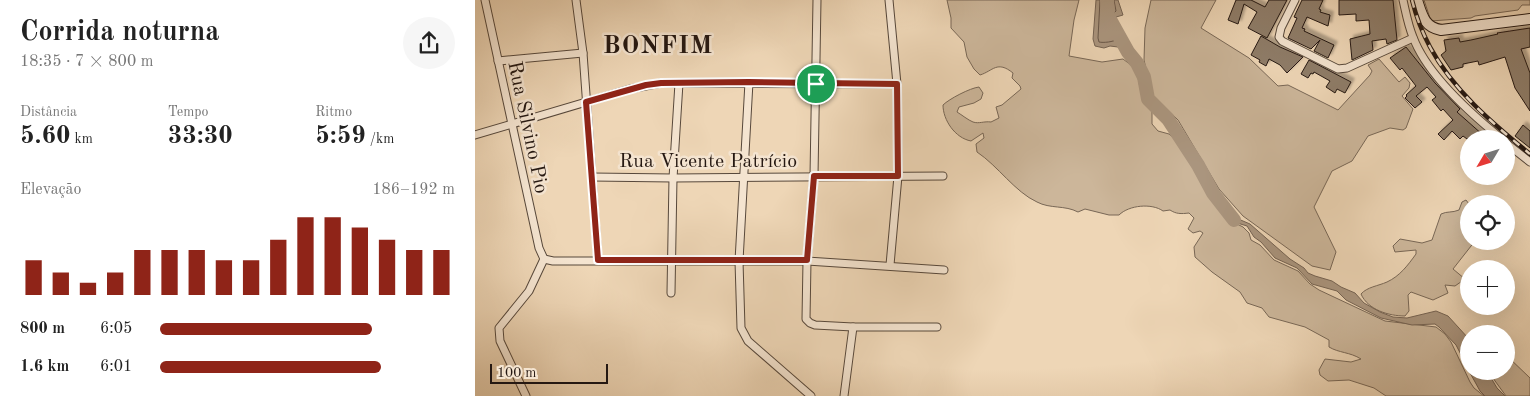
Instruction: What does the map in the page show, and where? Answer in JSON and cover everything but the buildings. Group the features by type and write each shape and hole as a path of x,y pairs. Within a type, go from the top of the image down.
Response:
{"main road":[{"path":"1417,0 1422,15 1427,24 1433,29 1441,30 1530,18"}],"street":[{"name":"Rua Silvino Pio","path":"485,0 539,248 544,259"},
{"path":"576,0 583,53 598,260"},
{"path":"817,0 814,176 807,260 806,315 808,322 812,324 853,327 937,327"},
{"path":"889,0 897,84 898,176 890,265"},
{"path":"1295,0 1281,28 1279,37 1282,41 1339,69 1347,68 1413,38"},
{"path":"1403,0 1413,38 1428,63 1455,97 1490,130"},
{"path":"498,61 583,53"},
{"path":"749,82 739,261 741,328 748,341 811,396"},
{"path":"475,135 646,85 749,82 897,84"},
{"path":"671,293 673,178 679,83"},
{"path":"1515,150 1530,162"},
{"name":"Rua Vicente Patrício","path":"592,177 943,176"},
{"path":"526,396 499,341 499,331 529,291 544,259 553,261 807,260 944,270"},
{"path":"844,396 853,327"}],"shaded area":[{"path":"947,0 1079,0 1069,56 1102,62 1123,59 1135,68 1143,102 1152,109 1152,124 1158,131 1169,134 1176,140 1195,168 1209,197 1221,206 1233,222 1243,227 1249,233 1251,240 1260,245 1274,260 1298,271 1310,284 1319,290 1385,321 1436,327 1451,342 1460,361 1460,380 1469,380 1474,388 1484,396 1386,396 1374,388 1349,380 1328,381 1320,375 1319,370 1325,359 1351,362 1361,359 1329,347 1329,340 1305,327 1269,317 1262,308 1247,303 1240,292 1195,257 1194,247 1203,233 1200,231 1193,233 1188,229 1194,218 1189,213 1179,213 1170,210 1163,211 1158,208 1141,206 1129,209 1119,215 1109,215 1085,209 1078,212 1068,208 1047,206 1029,198 977,152 976,144 984,138 983,133 971,141 965,139 951,128 945,117 943,105 970,89 979,87 983,93 981,99 959,107 957,112 973,122 991,122 999,118 996,107 1002,105 1021,89 1012,78 1013,73 1008,69 999,67 980,75 974,69 967,57 964,42 951,28"},
{"path":"1151,0 1216,0 1201,28 1249,58 1278,86 1288,85 1338,110 1370,75 1372,71 1368,65 1379,59 1399,82 1405,77 1410,83 1409,88 1402,96 1413,109 1406,128 1403,130 1390,128 1368,136 1352,161 1332,171 1314,207 1336,252 1330,270 1312,266 1243,216 1219,189 1178,120 1152,94 1144,60 1145,28"},
{"path":"1424,0 1530,0 1530,5 1522,5 1518,10 1471,18 1431,21"},
{"path":"1460,207 1460,250 1468,250 1453,269 1460,275 1460,282 1455,286 1445,285 1448,293 1433,300 1411,292 1408,295 1409,311 1405,316 1392,315 1380,311 1364,300 1361,294 1396,277 1416,254 1416,250 1395,252 1393,246 1400,239 1422,243 1432,240 1441,214 1459,210"},
{"path":"1515,364 1530,378 1530,396 1506,396 1494,380 1515,380"}],"water":[{"path":"1096,0 1118,0 1123,15 1116,17 1116,30 1123,38 1126,48 1095,46 1093,39"},
{"path":"1223,205 1236,218 1250,224 1308,273 1332,281 1355,293 1364,303 1380,312 1393,317 1407,318 1436,311 1448,316 1460,329 1460,353 1456,345 1435,324 1412,325 1381,318 1346,300 1337,291 1312,284 1297,268 1275,258 1254,237 1247,226 1234,222"},
{"path":"1474,380 1492,380 1505,396 1485,396"}],"waterway":[{"path":"1107,0 1108,16 1144,77 1148,99 1168,119 1198,165 1213,193 1234,220"}],"railway":[{"path":"1412,0 1419,24 1439,63 1474,105 1530,154"}],"district":[{"name":"BONFIM","path":"658,44"}],"route":[{"path":"749,82 816,84 897,84 898,176 814,176 807,260 598,260 586,102 646,85 661,83 749,82"}]}
